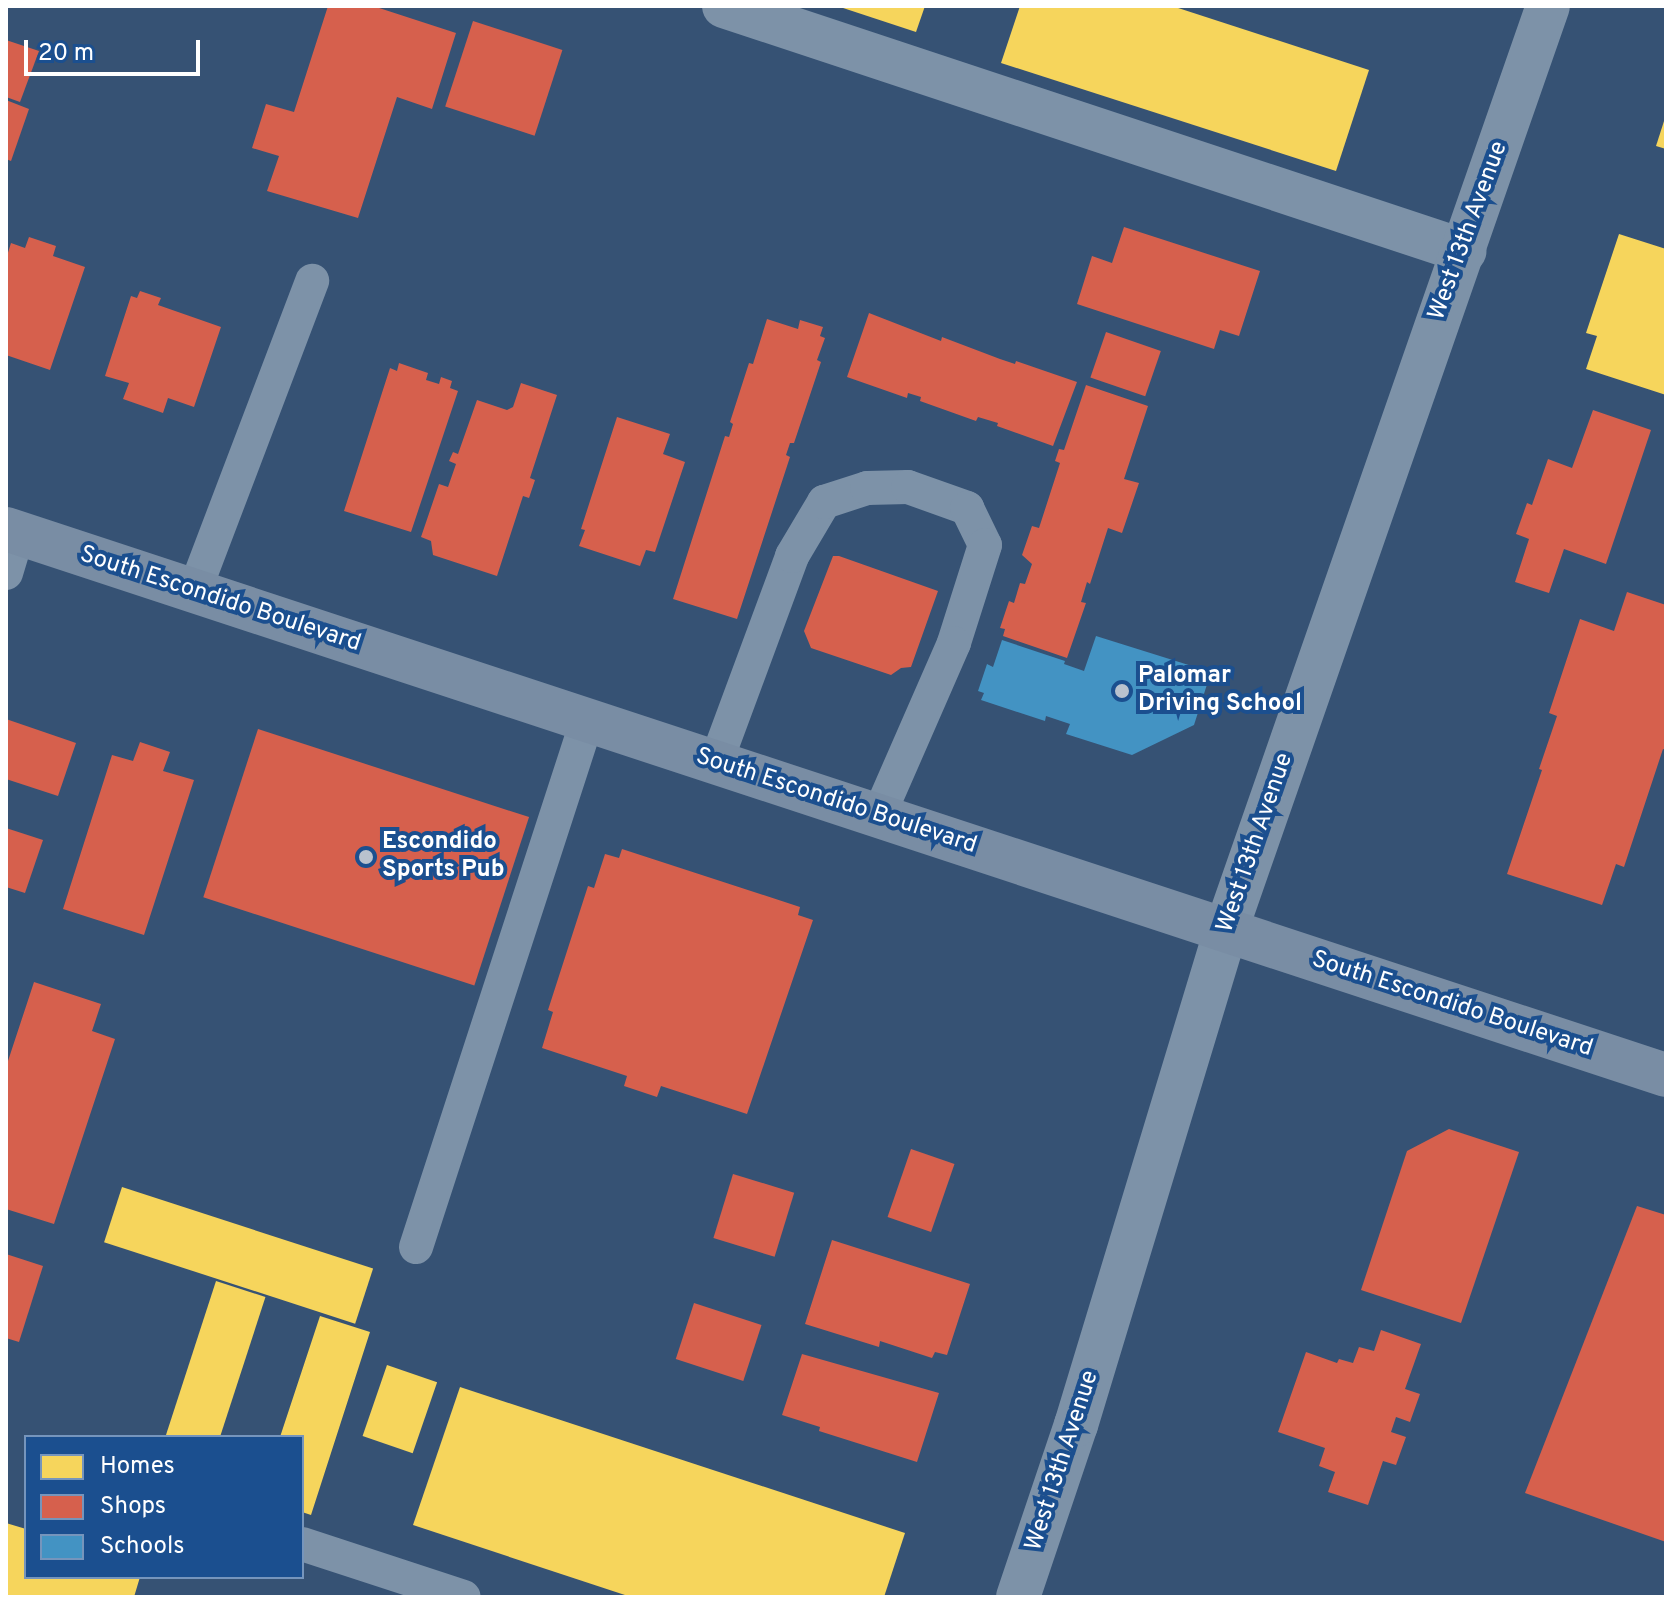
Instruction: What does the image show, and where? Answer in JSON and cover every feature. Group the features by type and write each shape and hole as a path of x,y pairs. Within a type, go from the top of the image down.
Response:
{"main road":[{"name":"South Escondido Boulevard","path":"10,545 194,592 1666,1075"}],"street":[{"path":"724,6 1464,251"},
{"name":"West 13th Avenue","path":"1018,1597 1076,1425 1226,930 1548,6"}],"lane":[{"path":"194,592 312,281"},
{"path":"716,762 792,556 824,502 867,488 908,487 967,508 985,545 954,643 879,815"},
{"path":"416,1247 587,721"},
{"path":"304,1545 464,1597"}],"building: Homes":[{"path":"837,6 925,6 916,32"},
{"path":"1020,6 1172,6 1369,70 1336,171 1001,63"},
{"path":"1666,118 1666,149 1656,146"},
{"path":"1619,234 1666,249 1666,395 1586,369 1597,336 1586,333"},
{"path":"122,1187 373,1269 355,1324 104,1242"},
{"path":"216,1281 265,1297 221,1435 166,1435"},
{"path":"320,1316 370,1332 311,1515 304,1513 304,1435 281,1435"},
{"path":"387,1365 437,1382 413,1453 363,1436"},
{"path":"460,1387 905,1533 884,1597 631,1597 413,1525"},
{"path":"6,1523 24,1528 24,1579 139,1579 134,1597 6,1597"}],"building: Shops":[{"path":"328,6 373,6 456,33 432,109 397,97 358,218 267,191 279,156 252,148 266,104 294,112"},
{"path":"473,21 562,50 535,136 445,107"},
{"path":"6,40 39,51 20,102 6,97"},
{"path":"6,100 29,109 11,161 6,159"},
{"path":"1124,227 1260,271 1239,336 1220,330 1214,349 1077,304 1092,256 1112,263"},
{"path":"29,237 56,246 53,256 85,267 50,370 6,355 6,259 11,243 25,248"},
{"path":"140,291 161,298 158,305 221,327 194,407 168,398 163,413 123,399 129,383 105,376 131,296 137,298"},
{"path":"869,313 941,341 942,337 1015,364 1016,361 1077,382 1053,446 997,426 998,423 978,417 976,421 920,401 921,397 908,393 907,398 847,377"},
{"path":"767,319 798,329 800,320 823,327 820,336 825,338 817,360 821,362 794,443 790,443 786,455 790,457 737,619 673,599 725,436 729,437 733,424 730,422 749,363 753,364"},
{"path":"1106,332 1161,351 1145,396 1090,377"},
{"path":"399,363 428,373 426,380 439,384 441,377 452,381 450,388 458,391 411,532 344,511 390,368 397,371"},
{"path":"521,383 557,395 530,478 535,480 529,498 523,496 497,576 433,555 431,541 421,537 439,484 448,487 456,464 449,461 453,452 458,454 477,400 507,410 513,407"},
{"path":"1086,385 1148,406 1124,479 1139,483 1122,533 1108,528 1090,584 1087,582 1081,602 1086,603 1067,658 1003,636 1005,629 1000,628 1009,601 1014,603 1020,583 1025,584 1032,564 1022,555 1032,526 1039,528 1060,463 1055,461 1059,449 1064,450"},
{"path":"1593,410 1651,430 1606,564 1564,549 1549,593 1515,582 1529,539 1516,534 1527,503 1532,505 1548,459 1572,468"},
{"path":"617,417 670,434 663,454 685,462 655,552 646,550 640,566 579,546 585,530 581,529"},
{"path":"833,556 938,591 911,667 901,668 891,675 811,648 804,631"},
{"path":"1627,592 1666,605 1666,750 1663,749 1624,867 1616,864 1602,905 1507,874 1542,770 1539,769 1557,716 1549,713 1580,619 1614,631"},
{"path":"6,719 76,743 58,796 6,779"},
{"name":"Escondido Sports Pub","path":"258,729 529,817 474,985 203,897"},
{"path":"140,742 170,752 163,771 194,780 144,935 63,909 112,755 133,761"},
{"path":"6,828 43,840 25,893 6,887"},
{"path":"622,849 800,907 798,915 813,920 747,1114 661,1086 657,1097 624,1086 627,1076 542,1048 553,1012 548,1010 588,886 594,888 605,854 619,858"},
{"path":"34,982 101,1004 92,1031 115,1039 54,1224 6,1209 6,1067"},
{"path":"1449,1129 1519,1152 1461,1323 1361,1290 1407,1151"},
{"path":"911,1149 954,1164 931,1232 888,1217"},
{"path":"733,1174 794,1193 775,1257 713,1238"},
{"path":"1637,1206 1666,1215 1666,1542 1525,1493"},
{"path":"832,1240 970,1284 947,1355 935,1352 932,1358 880,1341 879,1347 805,1324"},
{"path":"6,1254 43,1266 19,1342 6,1338"},
{"path":"694,1303 762,1325 743,1381 676,1359"},
{"path":"1381,1330 1421,1344 1405,1389 1420,1394 1410,1422 1396,1417 1391,1432 1406,1437 1396,1465 1383,1461 1368,1505 1328,1492 1335,1472 1319,1466 1325,1448 1278,1432 1306,1352 1337,1363 1339,1359 1353,1363 1359,1347 1374,1351"},
{"path":"802,1354 939,1393 917,1462 819,1431 820,1427 782,1415"}],"building: Schools":[{"path":"1096,636 1211,672 1194,725 1132,755 1066,734 1070,724 1046,716 1045,721 981,700 984,693 978,691 987,664 993,667 1002,640 1065,661 1064,664 1084,671"}],"place":[{"name":"Palomar Driving School","path":"1122,691"},
{"name":"Escondido Sports Pub","path":"366,857"}]}
